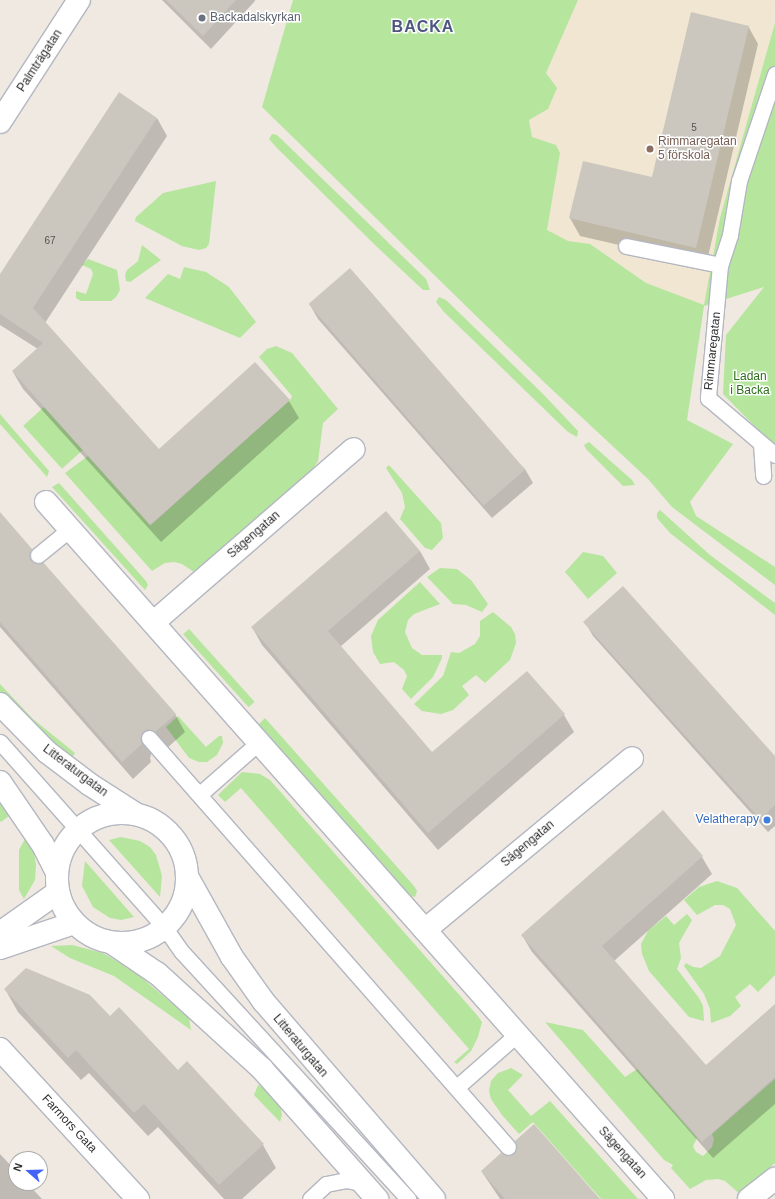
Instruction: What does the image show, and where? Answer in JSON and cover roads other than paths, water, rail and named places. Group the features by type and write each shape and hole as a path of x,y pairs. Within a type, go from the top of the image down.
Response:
{"street":[{"name":"Palmträgatan","path":"0,122 79,0"},
{"name":"Sägengatan","path":"154,622 354,449"},
{"name":"Sägengatan","path":"46,502 154,622 257,744 425,930 516,1036 663,1199"},
{"name":"Litteraturgatan","path":"0,704 47,752 89,784 137,814 151,819 174,837 186,864 188,878 182,906 165,928 140,941 112,943"},
{"name":"Sägengatan","path":"425,930 632,758"},
{"name":"Litteraturgatan","path":"0,782 43,845 58,882 64,909 74,923 98,939 112,943 158,974 262,1069 377,1199"},
{"name":"Litteraturgatan","path":"58,882 60,856 79,829 92,820 106,815 137,814"},
{"name":"Litteraturgatan","path":"188,878 232,957 264,1002 434,1199"},
{"path":"0,933 58,882"},
{"path":"0,948 74,923"},
{"name":"Farmors Gata","path":"0,1049 138,1199"},
{"path":"749,1199 775,1179"}],"lane":[{"name":"Rimmaregatan","path":"775,74 739,180 730,235 720,265 708,398 775,455"},
{"path":"626,246 720,265"},
{"path":"761,444 763,476"},
{"path":"38,555 70,529"},
{"path":"149,738 200,794 508,1147"},
{"path":"0,742 79,829 165,928 182,952 408,1199"},
{"path":"200,794 257,744"},
{"path":"457,1087 516,1036"},
{"path":"310,1199 326,1184 346,1180 362,1182"}],"place":[{"name":"Backadalskyrkan","path":"202,18"},
{"name":"Rimmaregatan 5 förskola","path":"650,149"},
{"name":"Velatherapy","path":"767,820"}],"district":[{"name":"BACKA","path":"423,27"}],"park label":[{"name":"Ladan i Backa","path":"750,384"}]}
